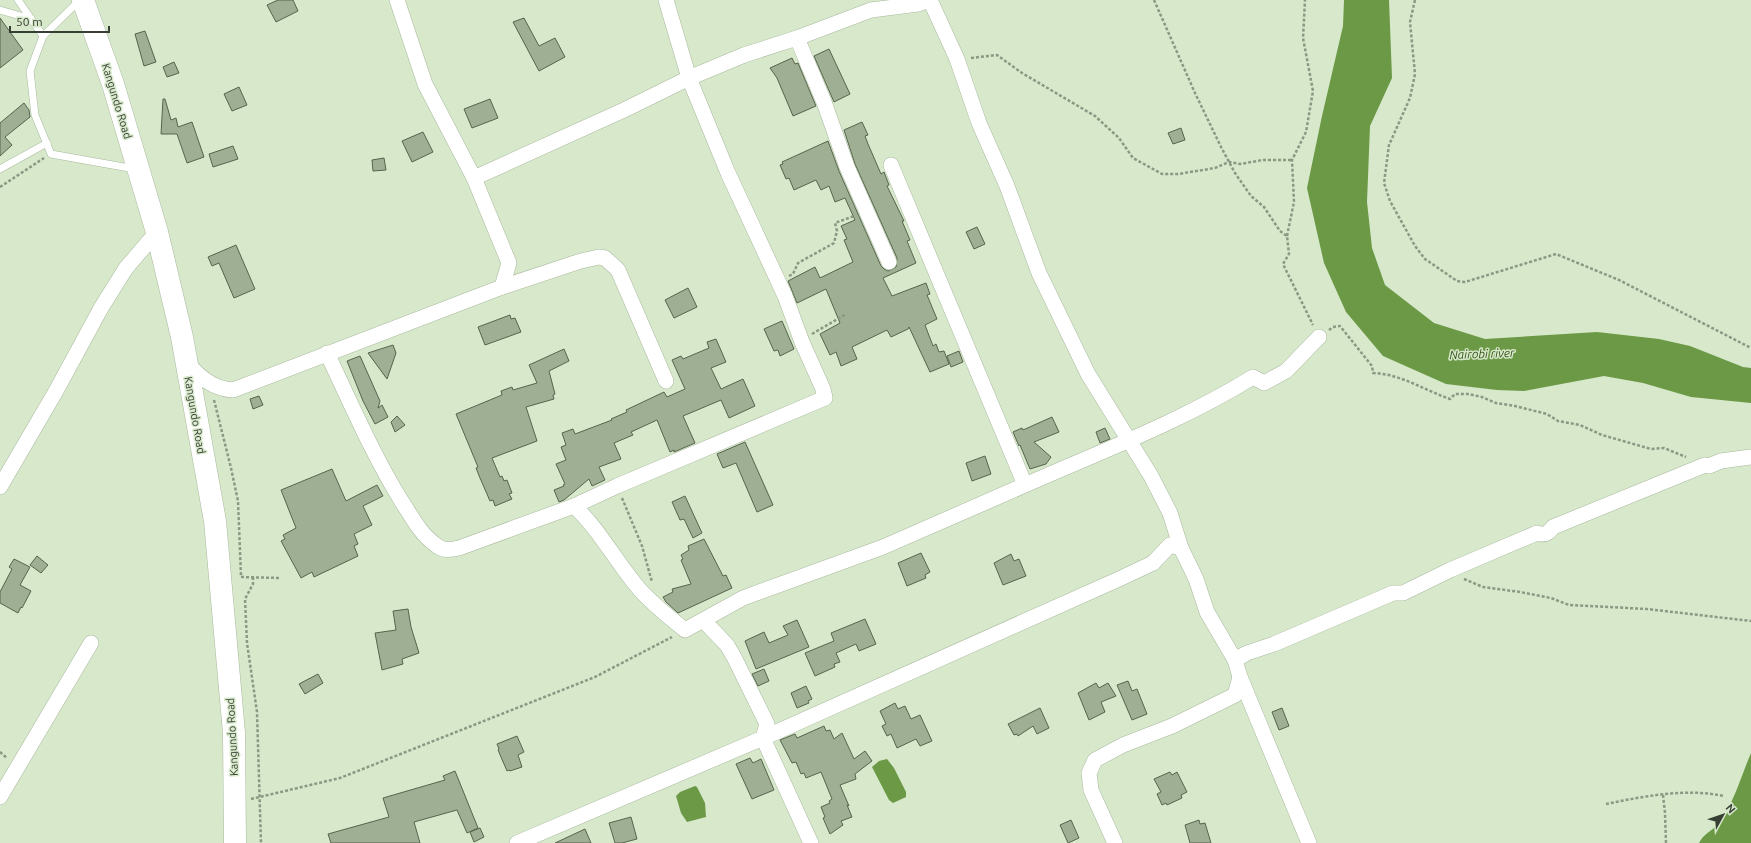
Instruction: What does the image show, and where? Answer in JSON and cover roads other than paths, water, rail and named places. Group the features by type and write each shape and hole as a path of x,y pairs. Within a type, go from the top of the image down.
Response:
{"highway":[{"name":"Kangundo Road","path":"83,0 113,84 157,232 182,336 215,521 234,733 235,843"}],"street":[{"path":"397,0 425,84 474,178 509,264 502,287"},
{"path":"327,353 382,470 414,522 427,538 437,546 447,550 458,548 574,506 616,486 825,398 785,296 728,173 689,78 666,0"},
{"path":"474,178 624,110 689,78 744,55 797,38 870,10 926,0 957,59 980,123 1007,186 1038,273 1088,374 1151,476 1170,514 1181,548 1196,579 1207,612 1235,660 1240,677 1309,843"},
{"path":"797,38 824,102 848,167 889,262"},
{"path":"891,165 1025,485"},
{"path":"0,487 56,392 100,308 126,268 157,232"},
{"path":"186,362 200,378 226,390 233,390 502,287 586,259 599,257 605,258 618,270 666,381"},
{"path":"574,506 587,518 641,591 685,630 704,621 743,598 883,547 1194,410 1233,390 1253,377 1264,383 1286,371 1319,337"},
{"path":"1235,660 1247,653 1274,644 1393,593 1403,593 1450,570 1537,533 1543,535 1549,533 1553,527 1705,465 1709,466 1721,461 1751,457"},
{"path":"517,843 763,738 1153,563 1170,545 1181,548"},
{"path":"704,621 727,645 767,724 763,738 811,843"},
{"path":"0,797 91,644"},
{"path":"1115,843 1091,790 1090,773 1095,760 1123,745 1172,726 1222,703 1235,695 1240,677"}],"lane":[{"path":"18,0 43,36"},
{"path":"80,0 43,36 30,71 35,115 51,154 138,170"},
{"path":"0,10 31,19"},
{"path":"0,168 47,144"}],"water":[{"name":"Nairobi river","path":"1344,0 1389,0 1392,78 1370,126 1367,202 1372,248 1385,285 1434,323 1485,339 1597,332 1659,339 1690,346 1743,367 1751,368 1751,403 1691,397 1643,383 1604,376 1524,391 1497,390 1446,384 1383,356 1346,312 1324,263 1307,188 1343,26"},
{"path":"1751,753 1751,843 1699,843 1724,816 1737,790"},
{"path":"887,759 894,768 906,792 906,797 893,803 889,800 872,767 879,761"},
{"path":"695,786 697,787 705,803 706,817 687,822 681,813 676,796 680,792"}]}
